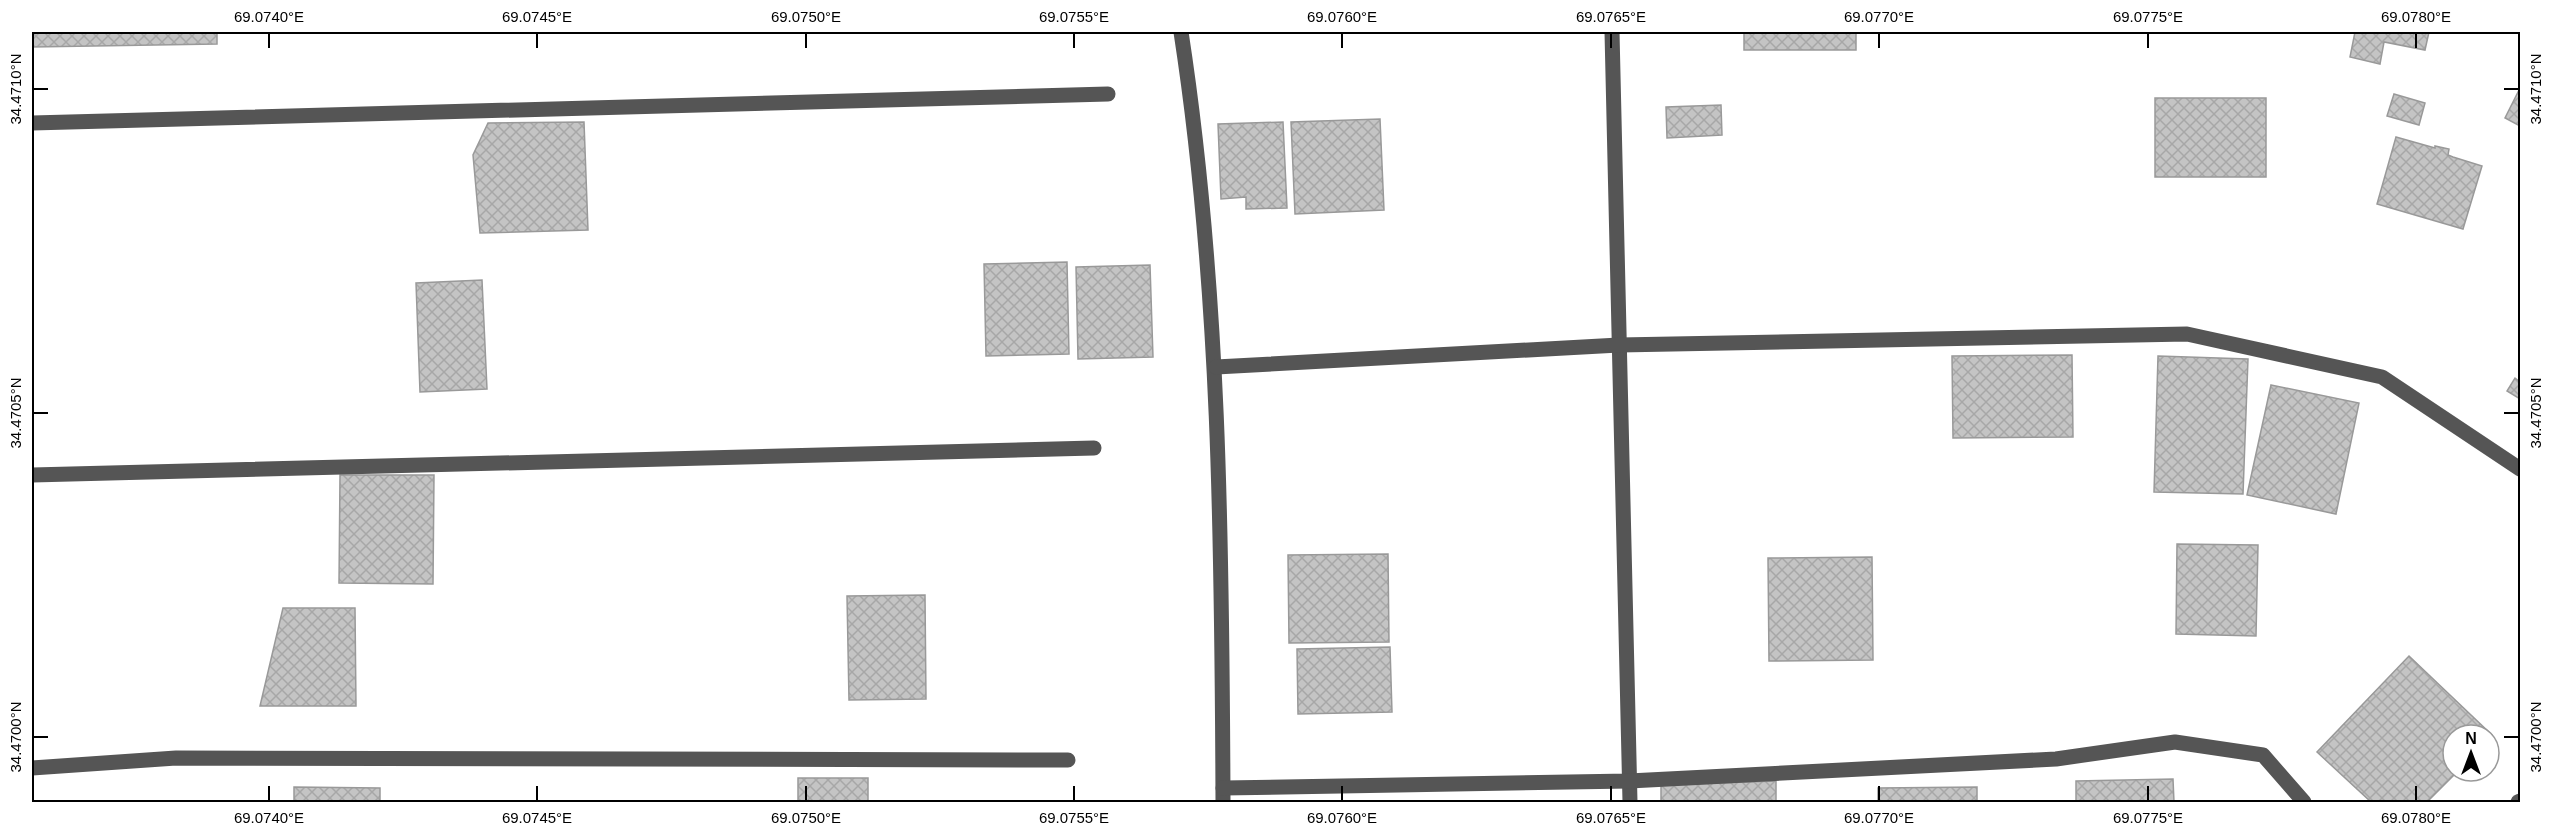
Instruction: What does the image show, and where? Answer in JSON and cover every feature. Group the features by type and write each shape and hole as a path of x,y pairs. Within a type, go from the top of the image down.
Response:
{"street":[{"path":"1181,32 1194,114 1216,367 1223,795 1629,781 2056,759 2175,742 2263,755 2304,802"},
{"path":"1612,32 1630,802"},
{"path":"32,123 1108,94"},
{"path":"1216,367 1619,345 2187,334 2382,377 2520,469"},
{"path":"32,475 1094,448"},
{"path":"32,768 176,758 1068,760"}],"building":[{"path":"32,32 217,32 217,44 32,47"},
{"path":"1744,32 1856,32 1856,50 1744,50"},
{"path":"2355,32 2429,32 2425,50 2384,42 2380,64 2350,57"},
{"path":"2520,88 2520,126 2505,118"},
{"path":"2394,94 2425,103 2419,125 2387,116"},
{"path":"2155,98 2266,98 2266,177 2155,177"},
{"path":"1721,105 1722,135 1667,138 1666,107"},
{"path":"1380,119 1384,210 1295,214 1291,122"},
{"path":"584,122 588,230 480,233 473,155 488,123"},
{"path":"1283,122 1287,208 1246,209 1246,197 1221,199 1218,124"},
{"path":"2396,137 2435,148 2435,146 2449,149 2448,155 2482,166 2463,229 2377,204"},
{"path":"1067,262 1069,354 986,356 984,264"},
{"path":"1150,265 1153,357 1078,359 1076,267"},
{"path":"482,280 487,389 420,392 416,283"},
{"path":"2072,355 2073,437 1953,438 1952,356"},
{"path":"2158,356 2248,359 2243,494 2154,492"},
{"path":"2515,378 2520,382 2520,399 2507,391"},
{"path":"2271,385 2359,403 2336,514 2247,495"},
{"path":"340,475 434,475 433,584 339,583"},
{"path":"2177,544 2258,545 2256,636 2176,634"},
{"path":"1388,554 1389,642 1289,643 1288,555"},
{"path":"1872,557 1873,660 1769,661 1768,558"},
{"path":"925,595 926,699 849,700 847,596"},
{"path":"283,608 355,608 356,706 260,706"},
{"path":"1390,647 1392,712 1298,714 1297,649"},
{"path":"2409,656 2479,723 2441,723 2441,783 2446,783 2427,802 2371,802 2317,752"},
{"path":"798,778 868,778 868,802 798,802"},
{"path":"2173,779 2174,802 2076,802 2076,781"},
{"path":"1776,781 1776,802 1661,802 1661,785"},
{"path":"294,787 380,788 380,802 294,802"},
{"path":"1977,787 1977,802 1878,802 1878,788"}]}
